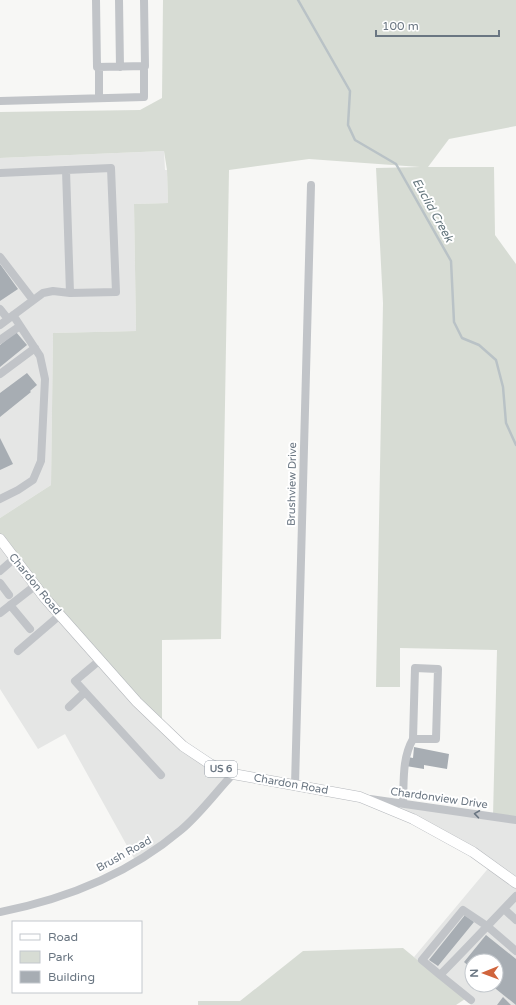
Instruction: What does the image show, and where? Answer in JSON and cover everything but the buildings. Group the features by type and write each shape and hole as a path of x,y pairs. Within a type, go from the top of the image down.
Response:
{"main road":[{"name":"Chardon Road","path":"0,539 60,615 137,702 183,746 210,764 233,774 360,797 413,819 439,832 473,852 516,883"}],"street":[{"path":"96,0 97,67 145,66 144,0"},
{"path":"119,0 120,67"},
{"path":"0,101 144,97 144,70"},
{"path":"99,71 99,98"},
{"path":"0,173 111,168 116,292 43,293 0,324"},
{"path":"66,170 70,293"},
{"name":"Brushview Drive","path":"296,785 311,185"},
{"path":"0,257 33,300"},
{"path":"0,309 20,326 35,348 40,356 45,379 41,461 33,480 18,490 0,498"},
{"path":"0,340 20,326"},
{"path":"0,374 35,348"},
{"path":"0,571 15,558"},
{"path":"0,583 9,595"},
{"path":"0,613 36,585"},
{"path":"10,605 30,629"},
{"path":"18,651 60,615"},
{"path":"100,660 75,681 161,775"},
{"path":"403,803 407,749 413,739 415,668 438,669 436,740 413,739"},
{"path":"69,708 85,692"},
{"name":"Brush Road","path":"0,912 35,906 72,892 131,866 154,851 182,828 233,774"},
{"name":"Chardonview Drive","path":"360,797 516,820"},
{"path":"440,975 516,896"},
{"path":"504,909 516,920"},
{"path":"471,1000 422,960 463,910 487,926 516,951"}],"shaded area":[{"path":"164,151 165,170 167,170 168,203 134,204 136,331 53,333 51,485 0,518 0,158"},
{"path":"0,539 162,728 233,774 182,829 136,862 65,734 38,749 0,689"},
{"path":"360,797 516,820 516,1005 471,1005 414,957 491,865"}],"green space":[{"path":"163,0 516,0 516,126 449,139 428,167 494,167 495,235 516,264 516,820 493,817 497,650 400,648 400,687 376,687 383,303 376,168 420,167 309,159 229,170 221,639 162,640 162,728 0,539 0,518 51,485 53,333 136,331 134,204 168,203 167,170 164,151 0,158 0,112 140,110 162,98"},
{"path":"403,948 465,999 456,1005 198,1005 198,1001 240,1001 303,951"}],"waterway":[{"name":"Euclid Creek","path":"298,0 350,91 348,125 355,140 396,164 451,261 454,322 462,338 479,345 496,360 503,387 506,423 516,445"}]}
